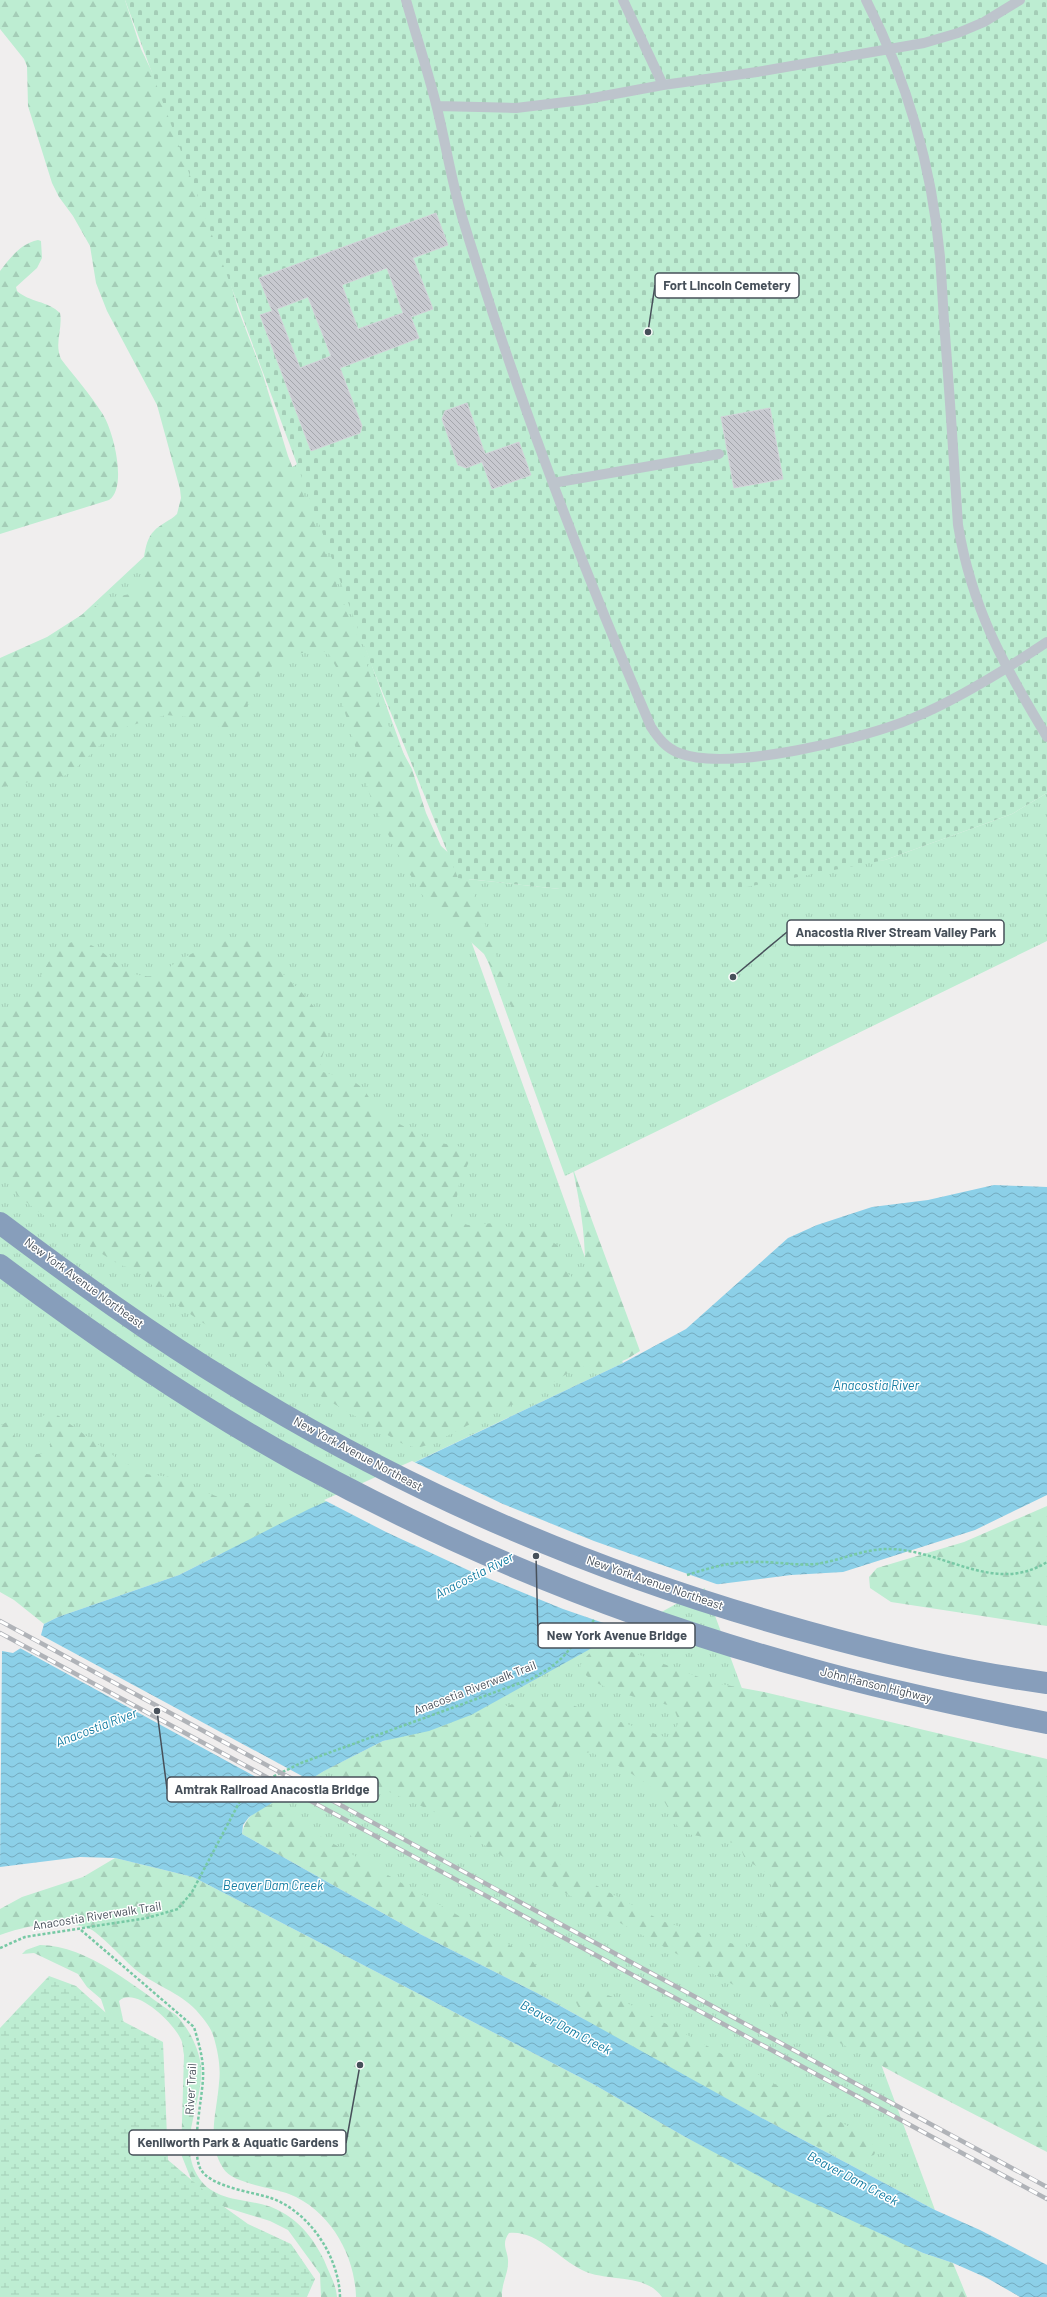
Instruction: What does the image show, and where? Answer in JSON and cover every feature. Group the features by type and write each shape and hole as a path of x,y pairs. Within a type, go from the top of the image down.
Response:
{"highway":[{"name":"New York Avenue Northeast","path":"0,1223 92,1291 198,1362 267,1405 338,1445 450,1502 557,1548 628,1575 752,1617 912,1658 1047,1683"},
{"name":"John Hanson Highway","path":"0,1265 64,1314 162,1381 301,1464 427,1528 535,1575 624,1610 708,1638 832,1675 946,1702 1047,1723"}],"lane":[{"path":"406,0 437,106 463,220 505,349 596,598 651,727 660,741 670,749 680,754 695,758 721,759 804,749 873,732 913,718 1006,668 1047,642"},
{"path":"623,0 663,85"},
{"path":"866,0 890,47 916,127 931,193 940,256 958,525 964,559 989,632 1006,668 1047,737"},
{"path":"437,106 516,108 582,100 663,85 757,72 890,47 924,43 958,33 984,22 1020,0"},
{"path":"553,483 719,454"}],"path":[{"path":"686,1575 734,1562 754,1561 793,1565 817,1564 888,1549 909,1550 999,1575 1026,1572 1047,1562"},
{"name":"Anacostia Riverwalk Trail","path":"0,1948 25,1937 80,1930 166,1914 178,1909 192,1892 240,1802 258,1784 301,1763 532,1679 550,1668 563,1657 596,1618"},
{"name":"River Trail","path":"80,1930 194,2027 201,2050 203,2077 197,2148 200,2169 212,2179 237,2190 272,2198 295,2210 317,2234 331,2258 340,2284 340,2297"}],"green space":[{"path":"0,0 125,0 141,49 162,93 223,257 238,309 262,372 288,456 321,540 346,611 359,639 382,714 412,769 426,813 441,846 453,857 461,858 523,1029 484,954 426,901 400,858 372,802 343,706 336,667 329,654 323,651 292,654 262,672 251,687 245,717 237,727 232,730 225,730 199,718 166,715 116,730 76,768 64,776 0,787 0,658 47,637 108,598 136,593 142,589 145,550 150,536 162,524 177,514 181,498 180,489 157,405 107,311 96,283 90,246 73,216 59,197 52,183 28,106 27,66 24,59 0,29"},
{"path":"125,0 1047,0 1047,793 1012,814 885,860 736,889 560,889 458,878 371,664"},
{"path":"38,240 41,241 42,258 37,268 16,287 17,291 22,295 50,306 60,313 61,319 58,347 61,359 92,399 106,421 117,458 117,483 115,493 109,500 0,534 0,271 12,256 21,248"},
{"path":"299,463 623,1363 224,1553 0,1530 0,691 148,553"},
{"path":"1047,793 1047,941 565,1176 458,878 560,889 885,860 1012,814"},
{"path":"237,937 248,938 253,941 272,963 304,995 319,1014 327,1033 326,1045 320,1065 320,1069 323,1072 350,1079 363,1088 379,1113 431,1141 461,1147 468,1151 471,1157 459,1184 456,1203 450,1212 452,1220 468,1225 494,1223 519,1230 544,1225 552,1233 554,1243 560,1247 562,1261 567,1273 575,1279 585,1274 585,1247 578,1193 572,1166 640,1351 627,1359 601,1370 591,1365 575,1369 524,1400 494,1412 431,1444 417,1448 403,1444 250,1355 158,1292 140,1271 120,1265 60,1228 17,1195 7,1176 0,1172 0,1009 18,1011 31,995 51,958 65,945 75,942 84,942 101,951 126,970 134,974 150,976 160,973 195,952"},
{"path":"52,1413 59,1416 118,1459 146,1474 177,1478 200,1490 234,1503 258,1503 286,1511 289,1514 287,1520 179,1575 58,1617 44,1624 14,1600 0,1592 0,1426 10,1420 14,1423 16,1444 21,1451 35,1454 46,1452 50,1449 50,1442 38,1423 43,1416"},
{"path":"1047,1506 1047,1626 891,1602 870,1588 869,1577 877,1568 964,1542"},
{"path":"704,1586 935,2210 760,2117 537,1993 257,1811 324,1771"},
{"path":"610,1644 715,1683 764,1692 1047,1759 1047,2152 904,2078 545,1882 490,1849 439,1814 356,1779 342,1778 324,1771 383,1741 429,1731 471,1715 539,1699 552,1699 572,1705 670,1739 679,1722 673,1706 621,1693 594,1681 585,1674 580,1666 582,1662 592,1651","holes":["590,1752 598,1755 641,1780 659,1794 677,1826 683,1833 734,1843 741,1849 745,1859 767,1873 771,1886 769,1899 757,1923 751,1944 746,1948 662,1921 564,1868 552,1854 550,1848 551,1828 564,1785 570,1772 581,1755 584,1753"]},
{"path":"269,1804 299,1824 525,1954 527,1953 545,1979 537,1993 420,1934 242,1834 243,1828 248,1819"},
{"path":"115,1858 193,1877 593,2084 687,2138 923,2253 953,2263 967,2297 662,2297 646,2284 592,2274 582,2270 538,2240 519,2233 509,2233 505,2241 508,2263 502,2297 356,2297 355,2281 345,2250 338,2236 317,2211 304,2201 289,2194 235,2178 223,2168 218,2158 214,2137 220,2077 218,2054 211,2030 196,2010 182,1998 136,1970 105,1940 93,1930 88,1928 77,1925 44,1924 22,1928 0,1935 0,1909 22,1897 83,1877"},
{"path":"40,1945 58,1947 76,1952 94,1960 128,1981 176,2015 189,2032 198,2052 201,2066 199,2092 190,2136 192,2164 199,2178 205,2185 219,2194 272,2207 299,2224 319,2250 334,2283 337,2297 321,2297 320,2274 288,2230 270,2221 218,2205 198,2189 191,2179 181,2154 184,2055 182,2042 179,2035 155,2010 135,1998 126,1998 119,2001 125,2029 109,2023 101,1999 87,1987 78,1974 34,1953 22,1954 26,1950"},
{"path":"49,1976 76,1986 105,2012 163,2042 168,2160 220,2204 248,2224 291,2244 315,2279 307,2297 0,2297 0,2028"},
{"path":"588,1990 611,1996 644,2012 869,2138 876,2150 874,2155 848,2162 760,2117 585,2021 575,2000 579,1995"}],"water":[{"path":"994,1185 1047,1187 1047,1495 975,1530 843,1572 791,1575 704,1586 471,1715 429,1731 383,1741 324,1771 249,1817 243,1825 242,1834 420,1934 537,1993 760,2117 935,2210 980,2230 1047,2265 1047,2297 1020,2297 987,2278 953,2263 923,2253 787,2191 687,2138 593,2084 193,1877 115,1858 80,1857 0,1867 2,1651 13,1653 41,1635 44,1624 58,1617 179,1575 309,1509 405,1467 623,1363 686,1329 788,1238 817,1225 872,1207 928,1200"}],"pier":[{"path":"412,1461 503,1504 594,1541 722,1586 705,1588 627,1631 563,1609 470,1571 386,1532 324,1500"},
{"path":"39,1634 302,1776 278,1789 18,1647"}],"building":[{"path":"436,213 448,245 413,258 433,309 411,317 419,338 340,368 362,426 360,433 311,451 260,315 272,311 259,278","holes":["387,268 403,313 358,329 342,285","308,297 331,356 300,368 277,309"]},
{"path":"467,403 485,454 519,442 531,475 492,489 482,462 466,468 458,465 442,419 445,411"},
{"path":"770,408 783,479 734,488 721,417"}],"railway":[{"path":"0,1621 1047,2187"},
{"path":"0,1633 1047,2199"}],"place":[{"name":"Fort Lincoln Cemetery","path":"648,332"},
{"name":"Anacostia River Stream Valley Park","path":"733,977"},
{"name":"New York Avenue Bridge","path":"536,1556"},
{"name":"Amtrak Railroad Anacostia Bridge","path":"157,1711"},
{"name":"Kenilworth Park & Aquatic Gardens","path":"360,2065"}],"water label":[{"name":"Anacostia River","path":"876,1385"},
{"name":"Anacostia River","path":"474,1575"},
{"name":"Anacostia River","path":"96,1727"},
{"name":"Beaver Dam Creek","path":"273,1885"},
{"name":"Beaver Dam Creek","path":"566,2027"},
{"name":"Beaver Dam Creek","path":"853,2178"}]}
